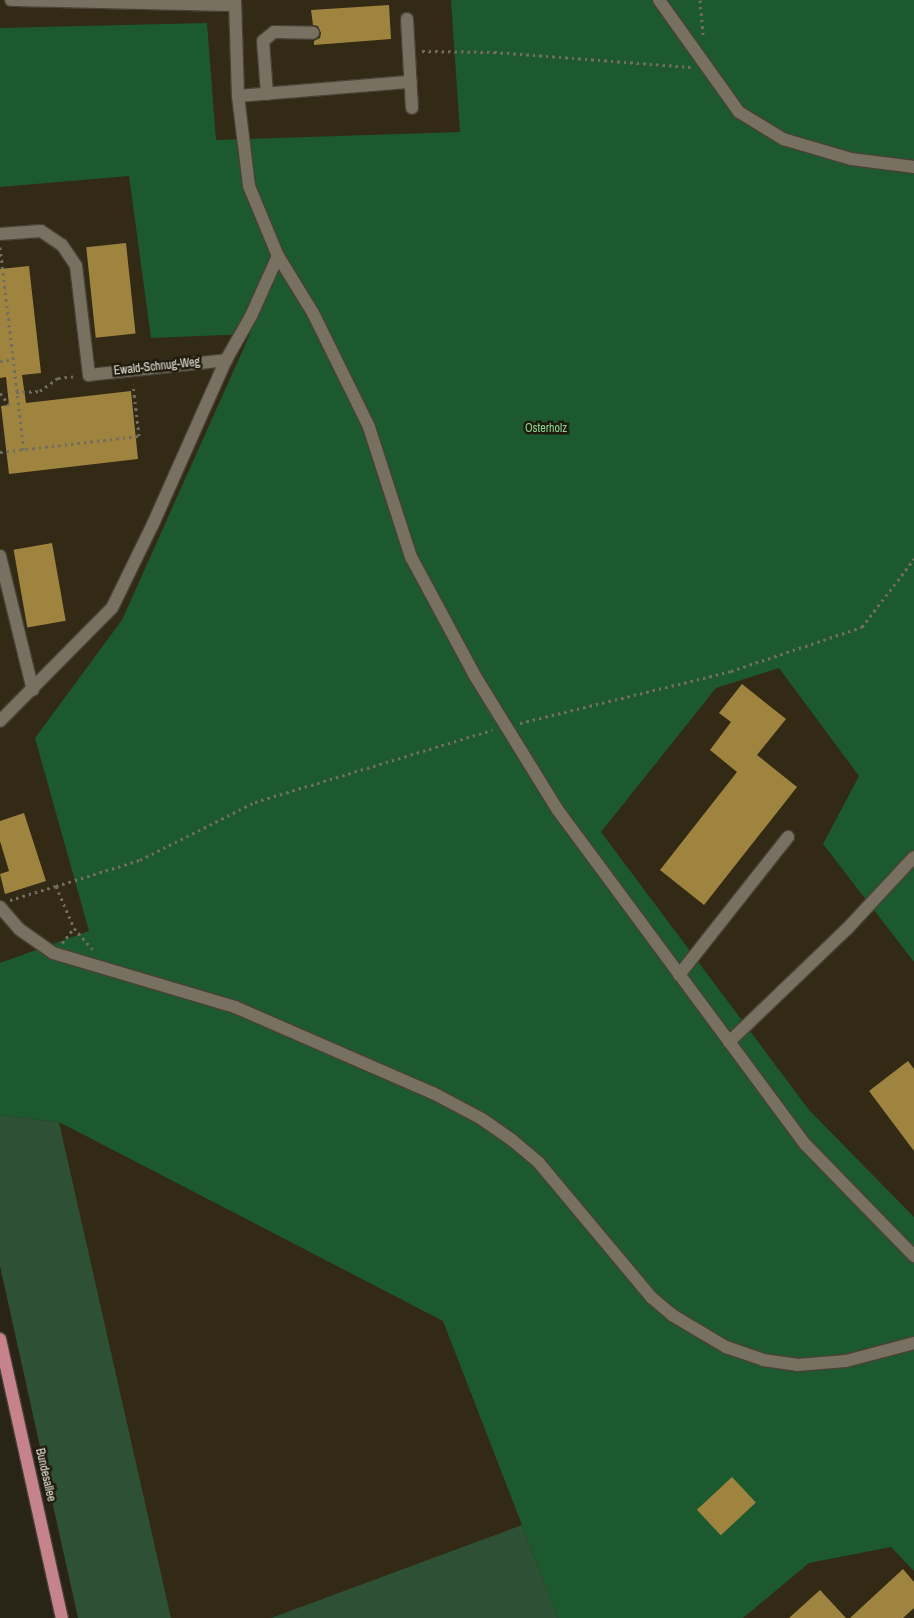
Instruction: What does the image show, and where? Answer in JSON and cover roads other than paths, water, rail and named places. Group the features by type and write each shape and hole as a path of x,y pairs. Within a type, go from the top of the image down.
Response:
{"main road":[{"name":"Bundesallee","path":"0,1338 62,1618"}],"lane":[{"path":"11,0 235,2 238,96 249,186 278,256 313,313 369,427 411,557 475,676 557,809 806,1145 913,1251"},
{"path":"659,0 739,112 783,139 851,159 914,167"},
{"path":"407,19 412,108"},
{"path":"267,94 262,41 274,32 313,33"},
{"path":"238,96 410,82"},
{"name":"Ewald-Schnug-Weg","path":"0,234 41,231 62,245 76,266 89,375 226,360"},
{"path":"0,721 33,690 112,608 153,524 226,360 251,316 278,256"},
{"path":"0,556 33,690"},
{"path":"679,975 788,837"},
{"path":"729,1042 847,929 914,857"},
{"path":"4,903 19,929 53,953 106,967 235,1007 433,1093 482,1118 539,1163 652,1298 672,1315 726,1347 763,1360 797,1365 846,1361 914,1343"}],"park label":[{"name":"Osterholz","path":"546,429"}]}
